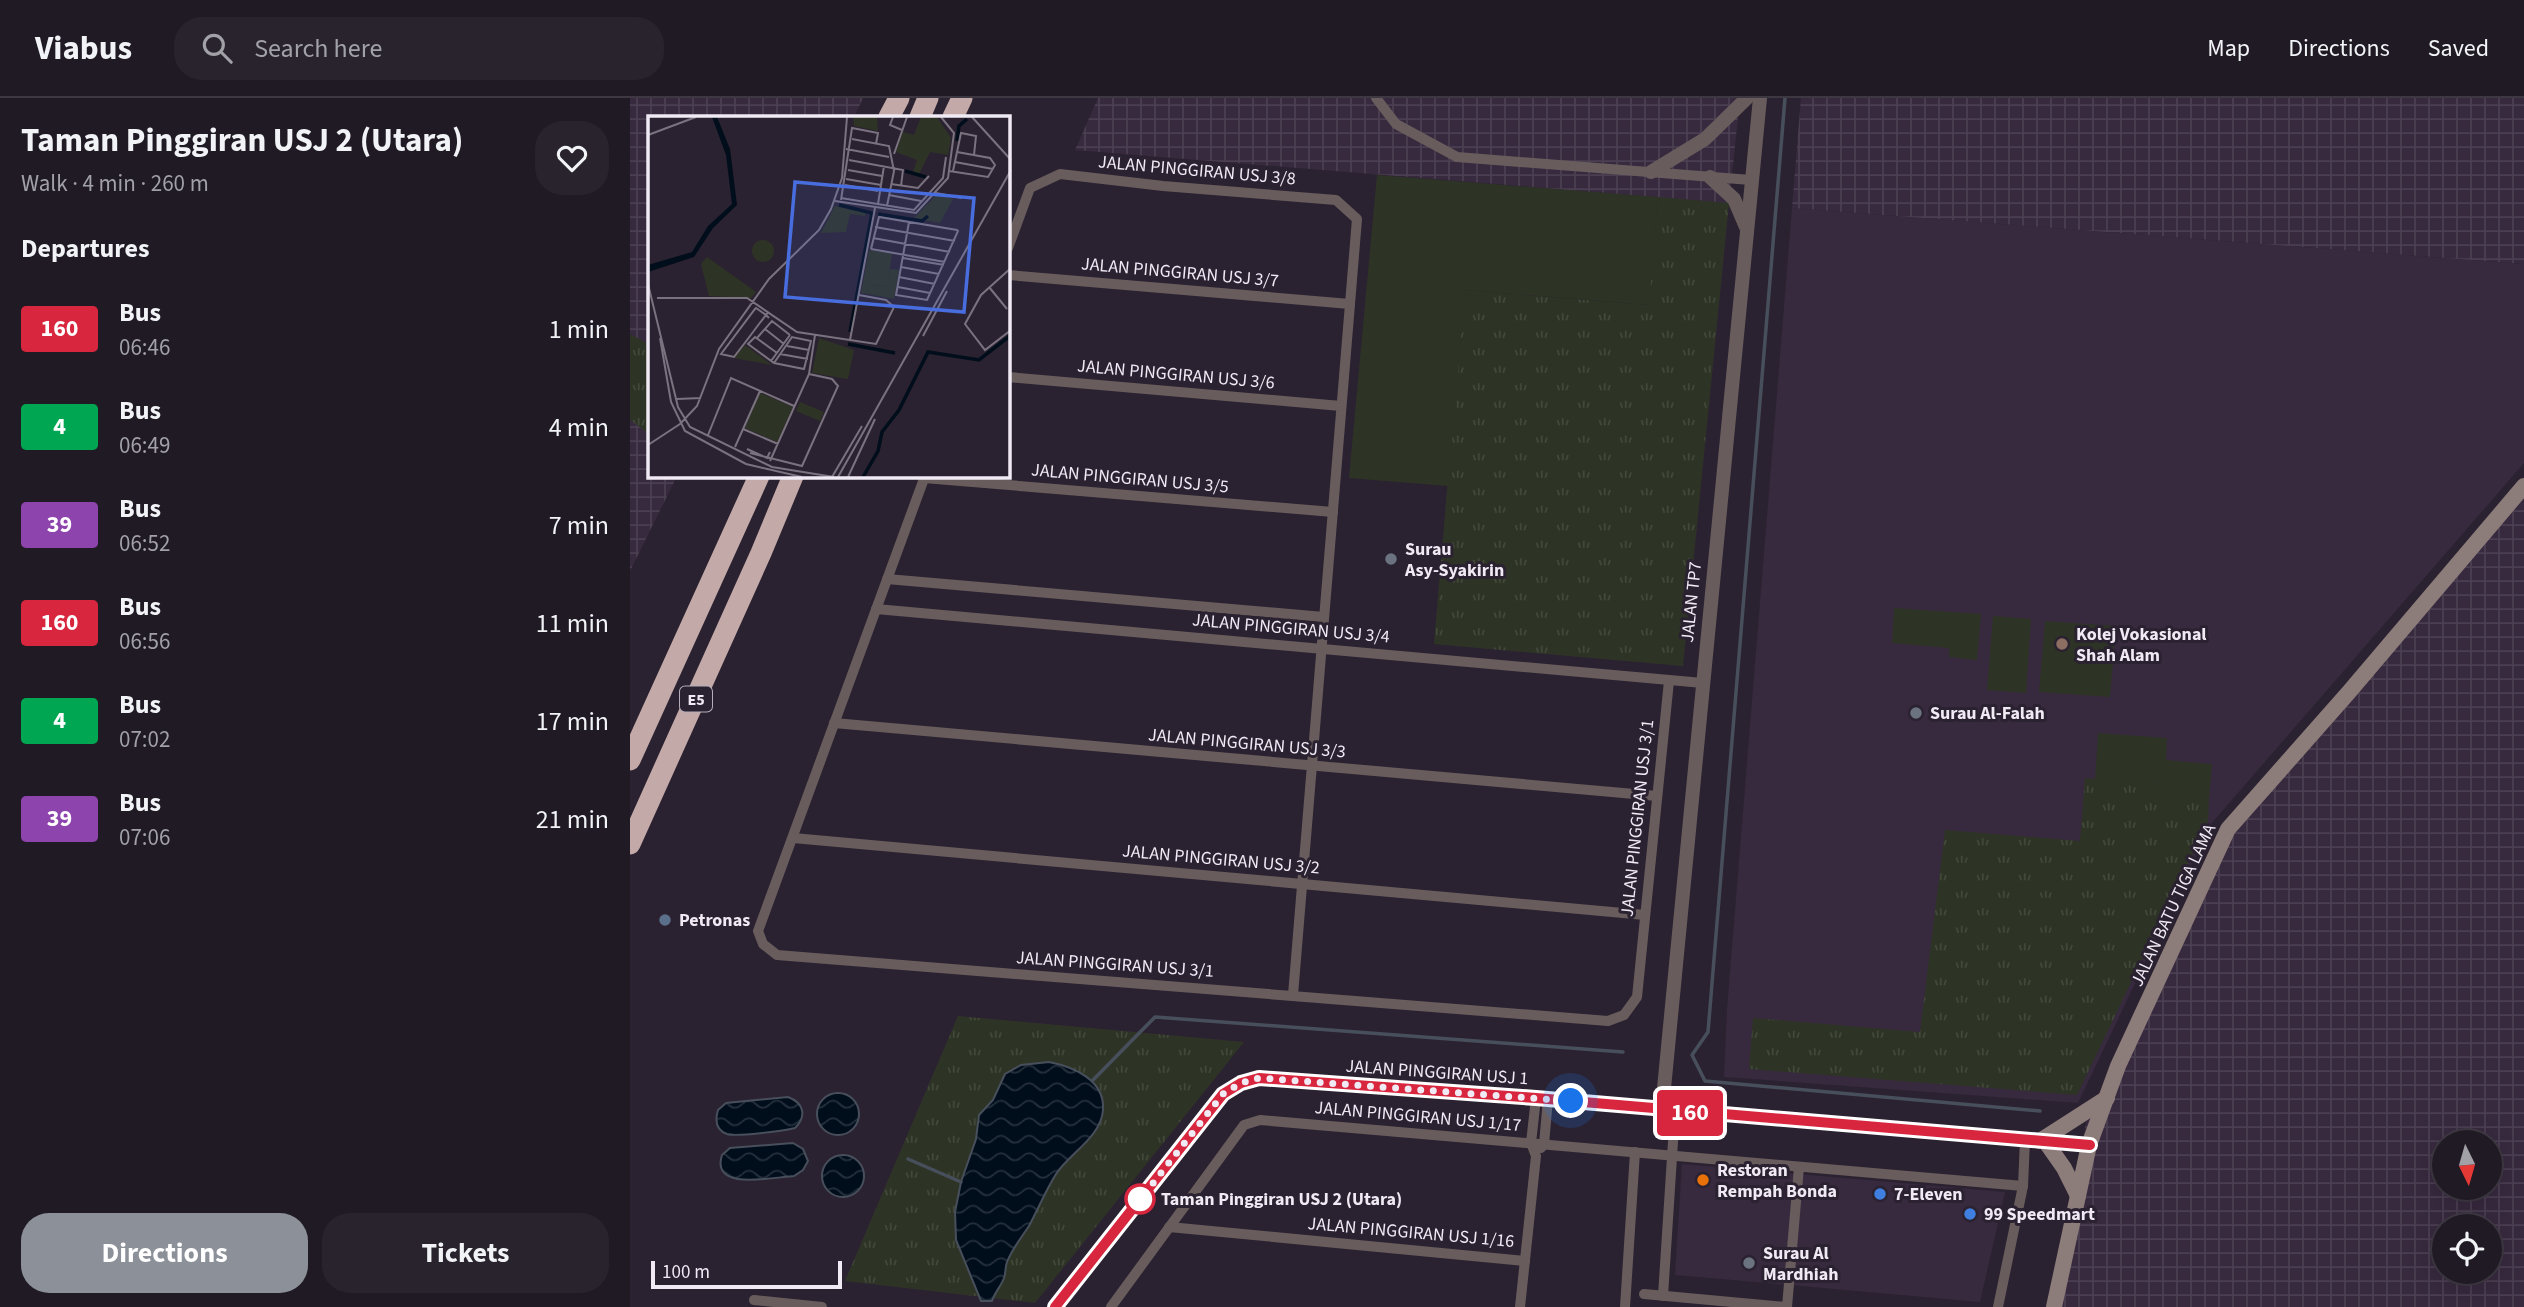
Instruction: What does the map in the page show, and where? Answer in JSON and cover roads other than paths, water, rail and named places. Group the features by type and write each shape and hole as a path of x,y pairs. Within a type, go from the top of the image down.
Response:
{"highway":[{"path":"890,116 899,98"},
{"path":"920,116 928,98"},
{"path":"953,116 962,98"},
{"name":"E5","path":"630,760 758,478"},
{"name":"E5","path":"630,844 792,478"}],"main road":[{"name":"JALAN BATU TIGA LAMA","path":"2054,1307 2090,1145 2118,1066 2228,829 2524,486"},
{"path":"2078,1196 2064,1168 2037,1141 2107,1098"}],"street":[{"path":"1376,98 1396,124 1457,157 1752,180"},
{"path":"1651,172 1704,139 1747,98"},
{"name":"JALAN TP7","path":"1668,1110 1703,683 1759,98"},
{"name":"JALAN PINGGIRAN USJ 3/8","path":"1010,243 1030,188 1060,174 1163,186 1336,200 1357,219 1350,304"},
{"path":"1710,177 1734,199 1747,229"},
{"name":"JALAN PINGGIRAN USJ 3/7","path":"1010,275 1350,304"},
{"path":"1293,995 1350,304"},
{"name":"JALAN PINGGIRAN USJ 3/6","path":"1010,377 1341,406"},
{"name":"JALAN PINGGIRAN USJ 3/1","path":"924,478 758,931 763,944 777,955 1608,1021 1624,1015 1637,997 1669,681"},
{"name":"JALAN PINGGIRAN USJ 3/5","path":"936,478 1333,512"},
{"name":"JALAN PINGGIRAN USJ 3/4","path":"887,579 1324,617"},
{"name":"JALAN PINGGIRAN USJ 3/4","path":"876,610 1703,683"},
{"name":"JALAN PINGGIRAN USJ 3/3","path":"834,723 1657,796"},
{"name":"JALAN PINGGIRAN USJ 3/2","path":"793,838 1645,915"},
{"name":"JALAN PINGGIRAN USJ 1","path":"1055,1307 1223,1094 1241,1083 1259,1078 2090,1145"},
{"path":"1520,1307 1536,1156 1531,1143 1542,1099"},
{"path":"1536,1156 1544,1144 1542,1099"},
{"path":"1663,1296 1672,1156 1668,1110"},
{"name":"JALAN PINGGIRAN USJ 1/17","path":"1111,1307 1244,1125 1260,1120 2023,1186"},
{"path":"1998,1307 2023,1186 2037,1141"},
{"path":"1625,1307 1635,1152"},
{"path":"1644,1294 1786,1307 1799,1167"},
{"name":"JALAN PINGGIRAN USJ 1/16","path":"1169,1227 1525,1261"},
{"path":"754,1300 822,1307"}],"water":[{"path":"1049,1062 1078,1071 1093,1083 1102,1100 1101,1120 1091,1137 1056,1174 1029,1226 1009,1257 1004,1278 992,1301 981,1301 956,1240 955,1212 961,1182 976,1139 979,1115 993,1100 1005,1074 1021,1065"},
{"path":"838,1093 853,1099 859,1114 853,1129 838,1135 823,1129 817,1114 823,1099"},
{"path":"788,1097 798,1103 802,1110 801,1119 795,1128 732,1135 723,1132 717,1124 718,1110 726,1103"},
{"path":"793,1143 803,1149 808,1161 803,1170 794,1176 746,1180 725,1174 721,1167 722,1155 730,1148"},
{"path":"843,1155 858,1161 864,1176 858,1191 843,1197 828,1191 822,1176 828,1161"}],"waterway":[{"path":"1785,98 1708,1032 1692,1055 1705,1081 2040,1111"},
{"path":"1093,1080 1155,1017 1623,1052"},
{"path":"908,1159 961,1182"}],"place":[{"name":"Surau Asy-Syakirin","path":"1391,559"},
{"name":"Kolej Vokasional Shah Alam","path":"2062,644"},
{"name":"Surau Al-Falah","path":"1916,713"},
{"name":"Petronas","path":"665,920"},
{"name":"Restoran Rempah Bonda","path":"1703,1180"},
{"name":"7-Eleven","path":"1880,1194"},
{"name":"Taman Pinggiran USJ 2 (Utara)","path":"1140,1199"},
{"name":"99 Speedmart","path":"1970,1214"},
{"name":"Surau Al Mardhiah","path":"1749,1263"}]}
